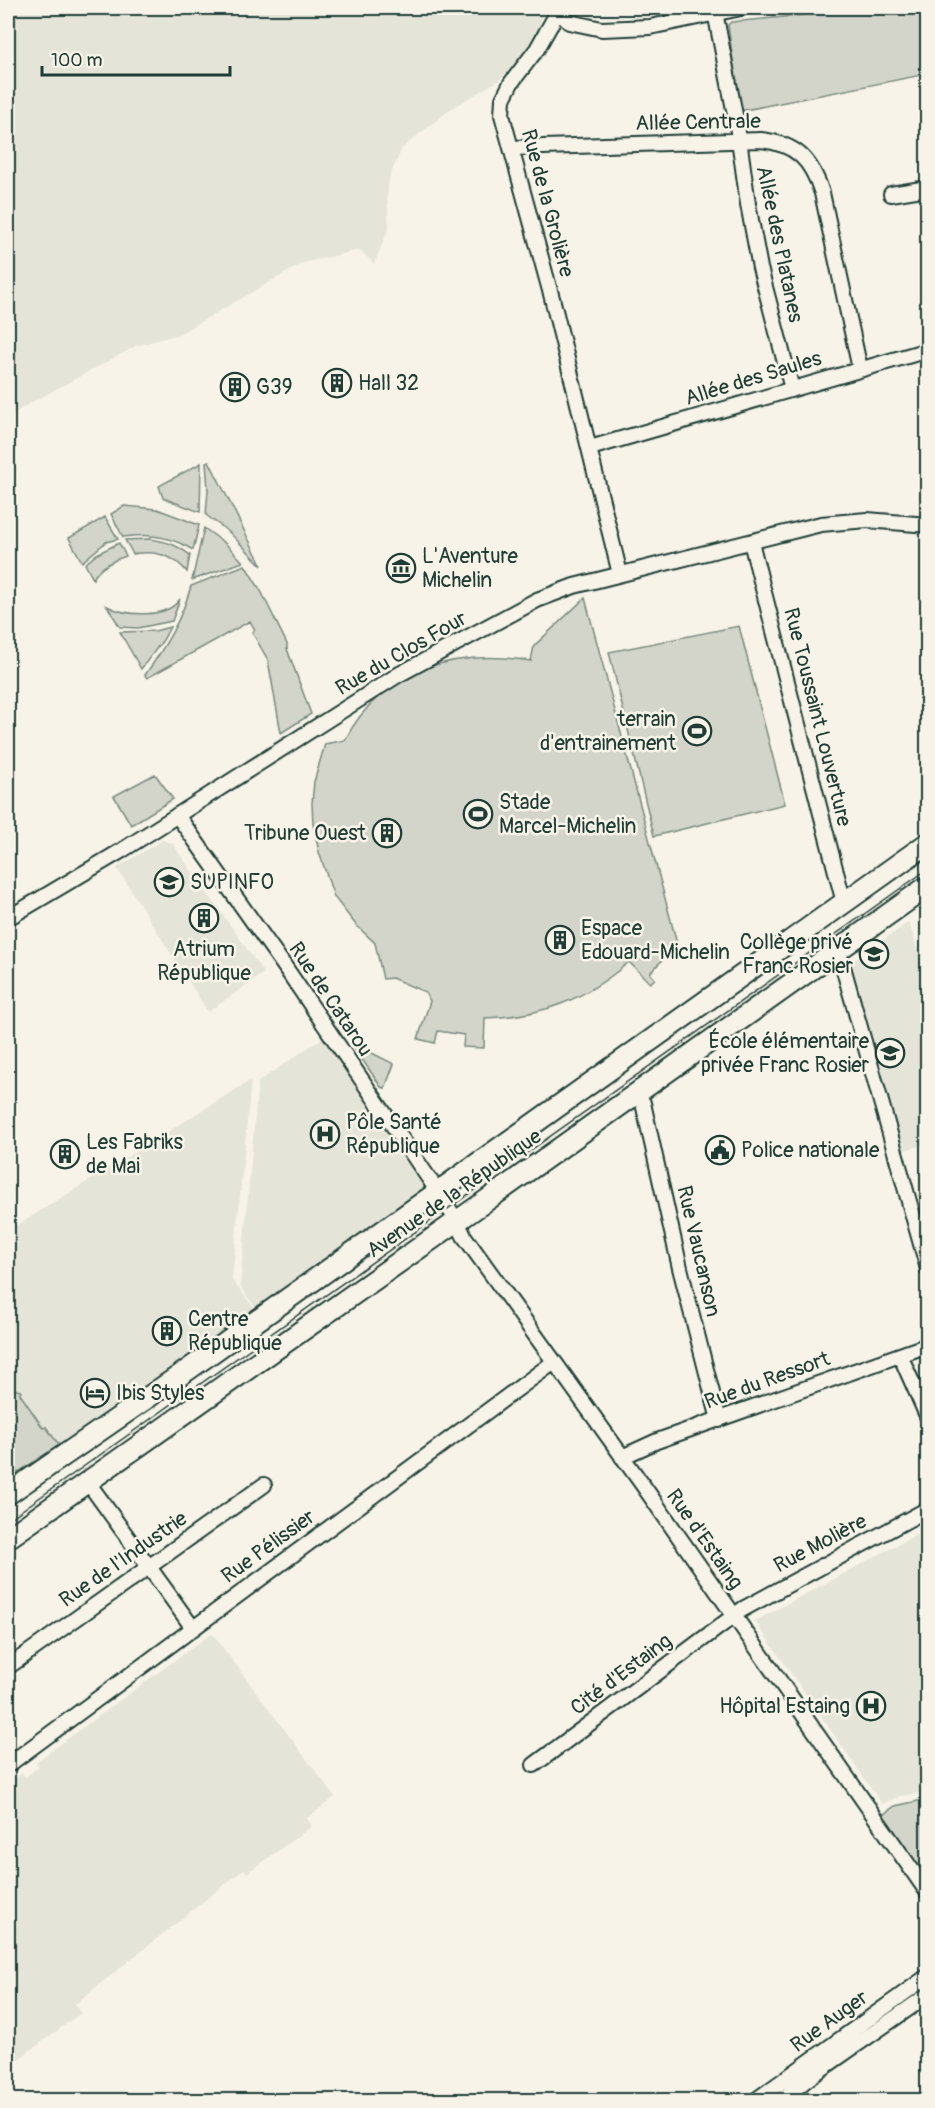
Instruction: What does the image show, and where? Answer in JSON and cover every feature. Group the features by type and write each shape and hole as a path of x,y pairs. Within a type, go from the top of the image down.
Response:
{"main road":[{"name":"Avenue de la République","path":"8,1494 189,1369 927,843"},
{"name":"Avenue de la République","path":"8,1538 453,1215 635,1094 927,886"}],"street":[{"name":"Rue de la Grolière","path":"620,574 590,448 502,115 503,99 511,83 537,49 559,10 569,22 602,29 650,27 741,8"},
{"name":"Allée des Platanes","path":"715,12 760,268 792,389"},
{"name":"Allée Centrale","path":"512,148 760,140 778,142 795,150 807,161 817,177 860,369"},
{"path":"891,194 927,188"},
{"name":"Allée des Saules","path":"590,448 927,350"},
{"name":"Rue du Clos Four","path":"8,918 177,815 398,675 537,600 573,586 821,524 867,520 927,525"},
{"name":"Rue Toussaint Louverture","path":"751,542 844,903"},
{"name":"Rue de Catarou","path":"177,815 283,964 453,1215"},
{"path":"838,950 927,1269"},
{"name":"Rue Vaucanson","path":"635,1094 644,1103 680,1268 720,1420"},
{"name":"Rue d'Estaing","path":"453,1215 464,1236 622,1457 927,1893"},
{"name":"Rue du Ressort","path":"622,1457 657,1442 927,1345"},
{"path":"900,1355 927,1418"},
{"name":"Rue Pélissier","path":"10,1758 193,1628 554,1362"},
{"path":"87,1481 193,1628"},
{"name":"Rue de l'Industrie","path":"8,1667 264,1485"},
{"name":"Rue Molière","path":"734,1616 927,1509"},
{"name":"Cité d'Estaing","path":"534,1765 734,1616"},
{"name":"Rue Auger","path":"756,2100 927,1976"},
{"path":"781,2100 927,1995"}],"shaded area":[{"path":"8,8 545,8 532,46 498,81 452,108 402,148 389,178 387,199 389,228 374,264 360,250 303,263 179,334 136,346 25,406 8,418"},
{"path":"878,8 927,8 927,74 740,111 728,25 731,22"},
{"path":"209,461 262,566 230,533 206,515 208,490 206,462"},
{"path":"201,463 200,512 163,498 159,486"},
{"path":"124,506 157,509 199,525 193,550 185,545 159,537 141,535 123,537 111,514"},
{"path":"105,517 118,539 106,542 82,562 69,538"},
{"path":"204,528 226,544 243,562 192,580"},
{"path":"149,539 171,544 190,555 187,572 170,557 156,553 133,554 125,540"},
{"path":"119,543 126,556 107,564 93,579 85,564 97,554"},
{"path":"245,565 261,591 287,644 311,714 281,733 268,660 252,632 255,630 250,621 147,678 145,675 172,632 191,586"},
{"name":"Stade Marcel-Michelin","path":"585,598 679,951 669,953 650,973 655,979 650,983 629,962 596,986 562,1004 526,1014 485,1018 484,1048 463,1047 464,1035 438,1031 435,1043 418,1039 430,1001 425,992 392,978 383,979 375,943 356,925 334,897 319,852 313,824 312,803 314,782 325,744 345,740 361,715 380,696 401,680 424,669 476,658 531,661 534,646"},
{"path":"180,599 172,621 138,628 120,627 107,606 125,612 146,614 166,610"},
{"path":"739,626 785,804 654,836 609,652"},
{"path":"170,627 141,669 120,632 155,631"},
{"path":"155,774 173,799 131,825 114,796"},
{"path":"162,840 172,843 264,973 208,1012 117,868"},
{"path":"909,922 925,976 927,976 928,1144 902,1151 849,964"},
{"name":"Pôle Santé République","path":"328,1034 433,1185 261,1316 240,1286 258,1082"},
{"path":"354,1044 394,1064 385,1088 381,1087 353,1046"},
{"path":"251,1080 232,1280 261,1317 8,1494 8,1231"},
{"path":"8,1388 21,1391 20,1394 43,1428 46,1427 59,1445 8,1479 8,1450 13,1446 8,1437"},
{"name":"Hôpital Estaing","path":"927,1529 927,1792 900,1796 882,1804 755,1621"},
{"path":"212,1633 335,1797 307,1818 312,1826 247,1873 244,1869 75,2004 81,2013 8,2067 8,1783 22,1773 25,1777 39,1767 36,1762"},
{"path":"927,1799 928,1876 925,1878 881,1816 895,1806"}],"tram line":[{"path":"8,1520 928,869"}],"place":[{"name":"Hall 32","path":"337,383"},
{"name":"G39","path":"235,387"},
{"name":"L'Aventure Michelin","path":"401,568"},
{"name":"terrain d'entrainement","path":"697,731"},
{"name":"Stade Marcel-Michelin","path":"478,814"},
{"name":"Tribune Ouest","path":"387,833"},
{"name":"SUPINFO","path":"169,882"},
{"name":"Atrium République","path":"204,918"},
{"name":"Espace Edouard-Michelin","path":"560,940"},
{"name":"Collège privé Franc Rosier","path":"874,954"},
{"name":"École élémentaire privée Franc Rosier","path":"890,1053"},
{"name":"Pôle Santé République","path":"325,1134"},
{"name":"Police nationale","path":"720,1150"},
{"name":"Les Fabriks de Mai","path":"65,1154"},
{"name":"Centre République","path":"167,1331"},
{"name":"Ibis Styles","path":"95,1393"},
{"name":"Hôpital Estaing","path":"871,1706"}]}
